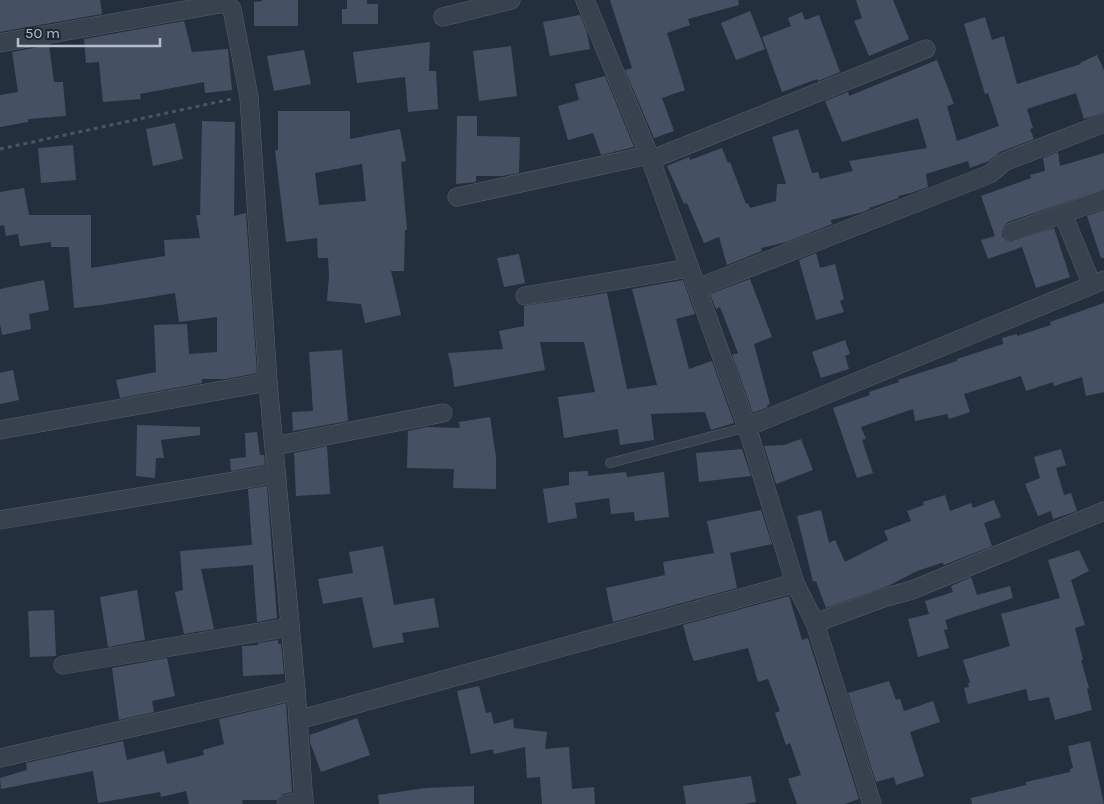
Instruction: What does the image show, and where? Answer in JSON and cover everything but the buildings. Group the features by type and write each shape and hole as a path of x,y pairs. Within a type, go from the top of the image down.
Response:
{"street":[{"path":"443,16 511,0"},
{"path":"585,0 650,157 747,427 795,583 814,623 872,804"},
{"path":"0,43 225,3 232,9 249,97 268,382 296,690 304,802 286,804"},
{"path":"457,197 650,157 926,50"},
{"path":"697,288 990,174 1004,162 1104,123"},
{"path":"1012,232 1104,199"},
{"path":"747,427 1098,282 1063,214"},
{"path":"525,296 689,268"},
{"path":"0,430 268,382"},
{"path":"274,446 442,413"},
{"path":"0,520 276,474"},
{"path":"814,623 883,598 912,590 1104,512"},
{"path":"298,720 795,583"},
{"path":"63,665 290,627"},
{"path":"0,758 296,690"}],"lane":[{"path":"610,463 747,427"}],"path":[{"path":"0,149 218,102"}]}
